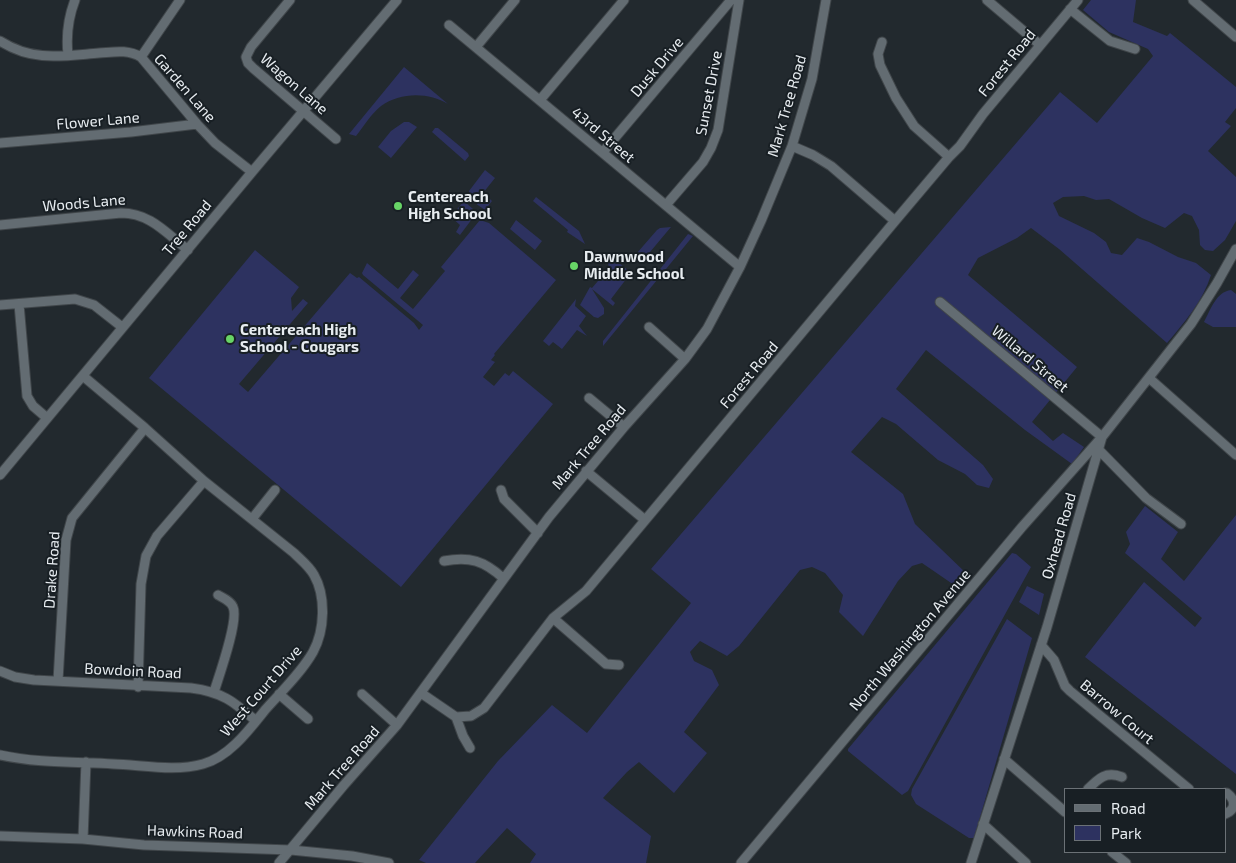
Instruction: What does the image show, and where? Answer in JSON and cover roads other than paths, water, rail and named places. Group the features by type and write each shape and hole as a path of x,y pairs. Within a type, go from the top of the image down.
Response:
{"street":[{"path":"68,55 66,43 68,26 75,0"},
{"path":"140,57 180,0"},
{"name":"Wagon Lane","path":"290,0 251,46 246,57 248,64 336,139"},
{"name":"Tree Road","path":"0,475 397,0"},
{"path":"476,47 515,0"},
{"path":"540,100 624,0"},
{"name":"Dusk Drive","path":"603,152 732,0"},
{"name":"Sunset Drive","path":"666,205 703,162 712,148 718,130 739,0"},
{"name":"Mark Tree Road","path":"279,863 397,725 504,578 586,471 685,358 707,329 740,268 792,146 812,79 826,0"},
{"path":"987,0 1040,44"},
{"name":"Forest Road","path":"456,717 471,716 484,708 553,618 586,591 895,221 967,138 979,119 1078,0"},
{"path":"1193,0 1236,37"},
{"path":"1070,9 1110,41 1135,49"},
{"name":"43rd Street","path":"448,25 603,152 740,268"},
{"name":"Garden Lane","path":"0,41 9,47 43,57 121,51 140,57 215,143 252,172"},
{"path":"882,42 878,54 880,65 896,98 914,126 949,157"},
{"name":"Flower Lane","path":"0,143 132,132 197,124"},
{"path":"792,146 813,155 831,166 895,221"},
{"name":"Woods Lane","path":"0,224 112,213 135,213 146,218 188,250"},
{"name":"Oxhead Road","path":"971,863 1041,645 1102,437 1204,306 1236,249"},
{"path":"0,305 75,299 86,301 101,309 122,327"},
{"name":"Willard Street","path":"940,302 1102,437"},
{"path":"19,304 27,396 33,406 47,418"},
{"path":"649,327 685,358"},
{"name":"West Court Drive","path":"0,755 181,768 206,764 226,752 256,721 307,660 316,646 322,623 321,596 317,581 308,567 294,553 204,481 83,376"},
{"path":"1149,378 1236,455"},
{"path":"589,398 624,427"},
{"name":"Drake Road","path":"58,681 66,540 69,525 83,503 145,428"},
{"name":"North Washington Avenue","path":"740,863 1022,527 1102,437"},
{"path":"1098,450 1146,498 1181,524"},
{"path":"586,471 645,520"},
{"path":"138,686 142,584 146,556 157,536 204,481"},
{"path":"252,519 274,490"},
{"path":"502,495 538,533"},
{"path":"444,561 457,559 476,561 504,578"},
{"path":"214,692 232,633 234,610 230,602 218,595"},
{"path":"553,618 606,664 619,665"},
{"name":"Barrow Court","path":"1041,645 1054,660 1065,686 1070,691 1188,788"},
{"name":"Bowdoin Road","path":"0,671 15,677 34,680 191,688 214,692 231,701 256,721"},
{"path":"279,694 308,719"},
{"path":"362,694 397,725"},
{"path":"421,694 456,717 470,748"},
{"path":"1004,759 1064,811"},
{"path":"83,839 86,762"},
{"path":"1089,788 1106,774 1113,773 1122,777"},
{"path":"1226,793 1233,797 1236,802 1234,808 1226,813"},
{"path":"983,824 1026,863"},
{"name":"Hawkins Road","path":"0,836 291,850 352,856 389,863"},
{"path":"1113,853 1126,863"}],"place":[{"name":"Centereach High School","path":"398,206"},
{"name":"Dawnwood Middle School","path":"574,266"},
{"name":"Centereach High School - Cougars","path":"230,339"}]}
